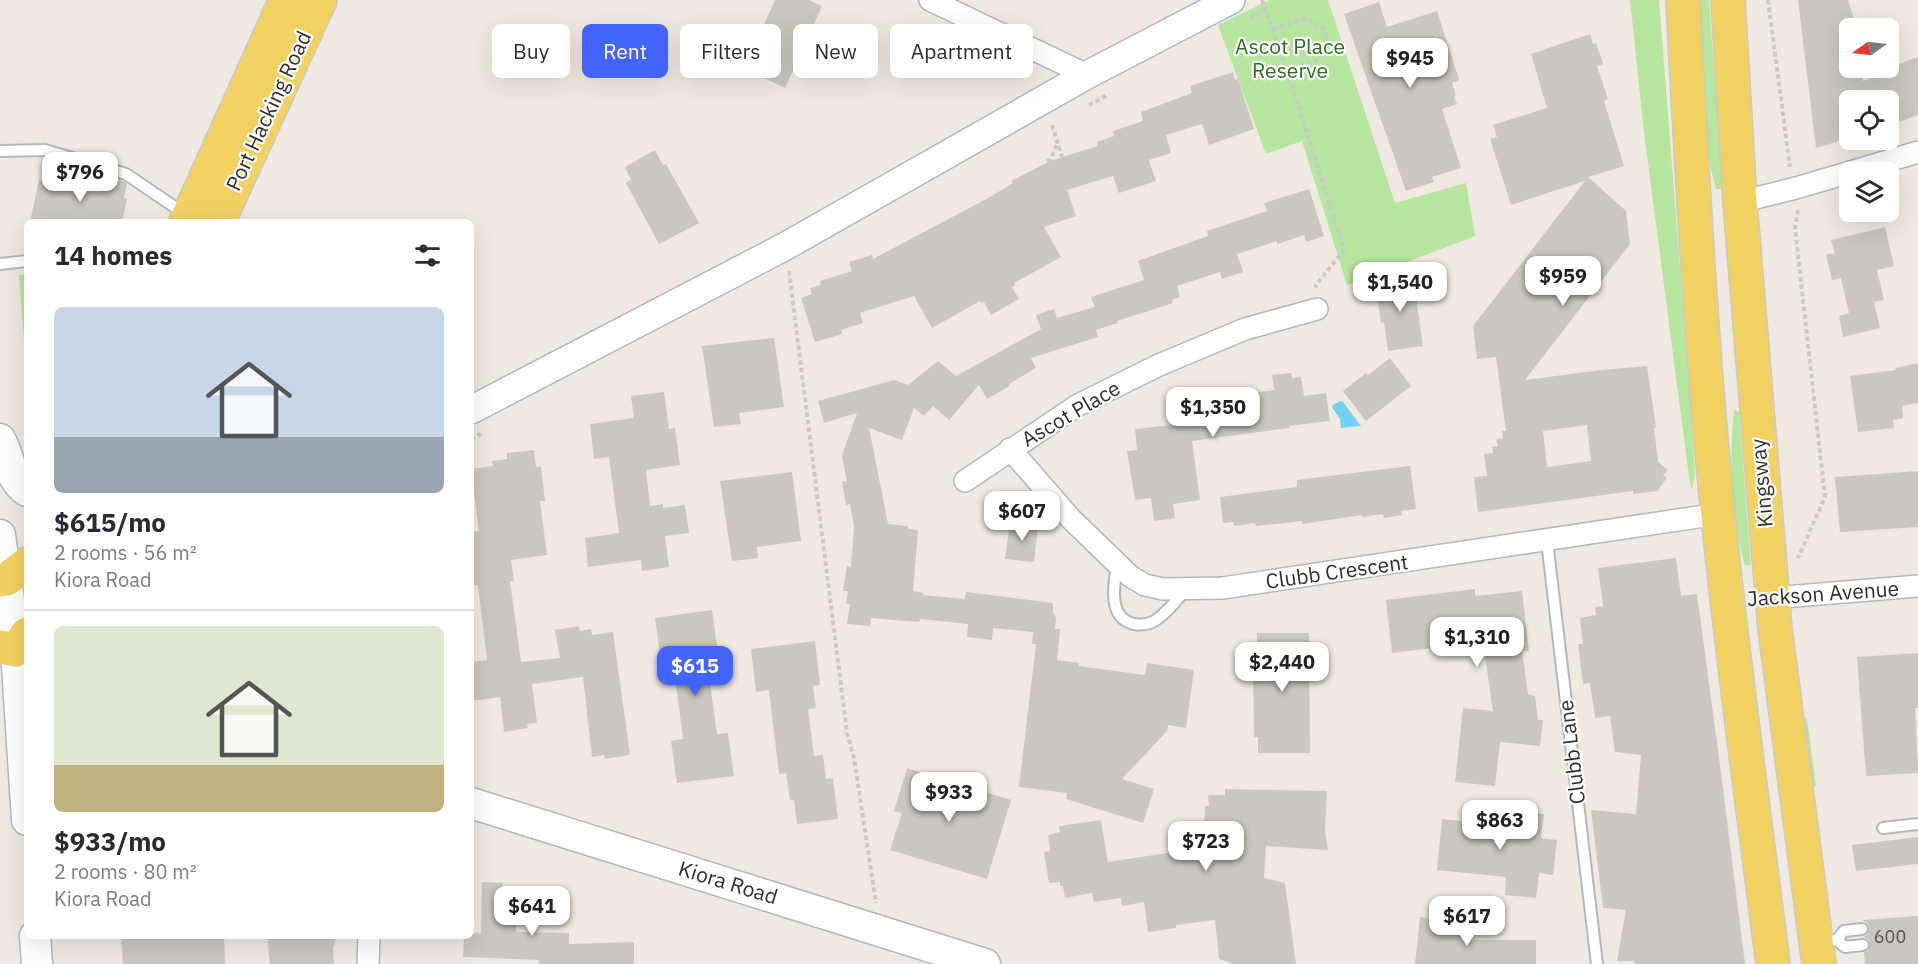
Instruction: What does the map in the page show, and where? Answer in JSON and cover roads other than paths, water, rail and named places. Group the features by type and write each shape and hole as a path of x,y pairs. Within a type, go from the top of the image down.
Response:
{"main road":[{"name":"Port Hacking Road","path":"198,219 286,0"},
{"name":"Port Hacking Road","path":"199,219 320,0"},
{"path":"1683,0 1694,213 1718,514 1773,964"},
{"name":"Kingsway","path":"1728,0 1740,202 1772,598 1824,949"},
{"path":"1694,213 1740,202"},
{"path":"0,439 14,478 24,489"},
{"path":"0,535 12,587 24,768"},
{"name":"Jackson Avenue","path":"1728,601 1772,598"},
{"name":"Kiora Road","path":"474,805 986,964"},
{"path":"35,939 37,964"}],"street":[{"path":"930,0 1087,75"},
{"path":"474,408 784,247 1087,75 1231,0"},
{"path":"1740,202 1918,152"},
{"name":"Ascot Place","path":"965,482 1078,405 1159,365 1245,329 1317,309"},
{"name":"Clubb Crescent","path":"1010,450 1071,519 1130,576 1145,585 1163,589 1223,588 1718,514"},
{"name":"Jackson Avenue","path":"1772,598 1918,586"},
{"path":"368,964 369,939"}],"lane":[{"path":"0,151 45,150 126,174 196,219"},
{"path":"0,264 24,261"},
{"name":"Clubb Lane","path":"1547,541 1597,964"},
{"path":"1117,564 1113,587 1114,603 1126,622 1141,625 1156,620 1186,589"},
{"path":"1883,828 1918,824"},
{"path":"1824,949 1844,931 1862,929"},
{"path":"1824,949 1863,945"}],"water":[{"path":"1341,401 1361,426 1341,428 1340,419 1332,407"}],"park label":[{"name":"Ascot Place Reserve","path":"1290,59"}]}
